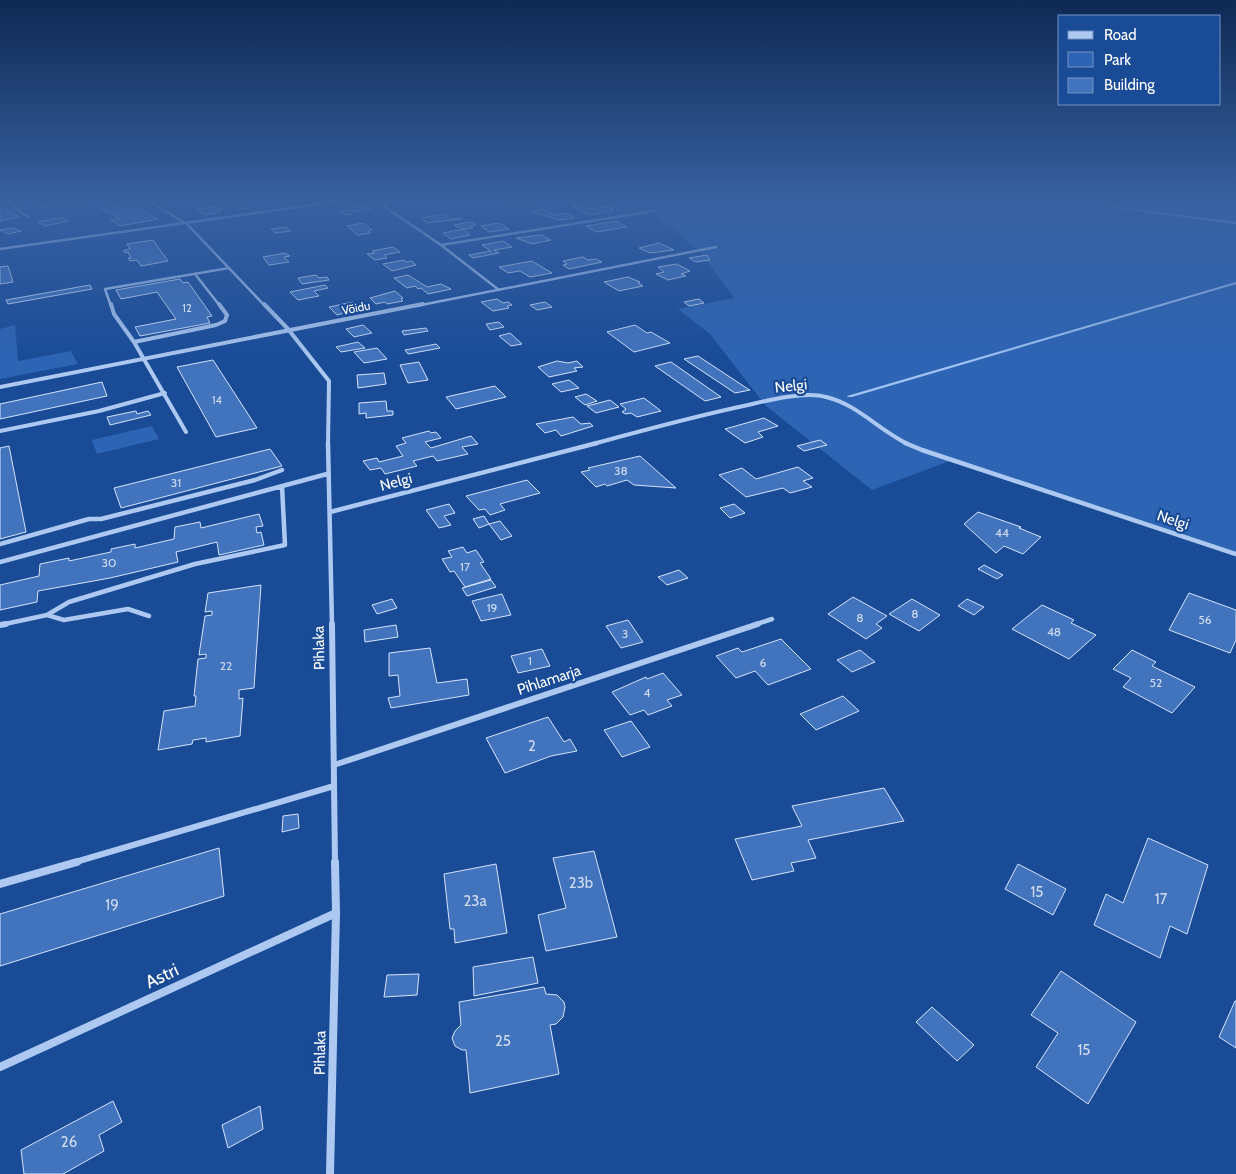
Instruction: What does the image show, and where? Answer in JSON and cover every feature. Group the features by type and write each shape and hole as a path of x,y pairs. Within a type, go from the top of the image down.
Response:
{"street":[{"name":"Pihlaka","path":"217,255 288,330 329,381 327,474 330,512 336,913 330,1174"},
{"path":"454,255 499,290"},
{"name":"Võidu","path":"0,387 677,255"},
{"path":"186,432 145,358 114,314 105,289 230,268"},
{"path":"134,342 216,325 225,320 227,315 195,274"},
{"path":"0,431 99,411 164,393"},
{"name":"Nelgi","path":"330,512 711,413 785,397 825,396 847,404 892,436 922,450 1236,554"},
{"path":"0,544 88,519 101,519 249,482 282,470"},
{"path":"0,562 327,474"},
{"path":"0,624 47,615 69,602 195,564 285,545 282,486"},
{"path":"47,615 64,620 128,609 149,616"},
{"name":"Pihlamarja","path":"334,765 772,619"},
{"path":"0,884 334,786"},
{"name":"Astri","path":"0,1067 336,913"}],"green space":[{"path":"702,255 1236,255 1236,552 955,459 872,490 766,406 710,334 678,309 734,298"},
{"path":"15,325 18,361 71,351 78,364 0,379 0,329"},
{"path":"152,426 159,439 97,454 92,440"}],"building":[{"path":"129,255 164,255 168,261 141,266 137,260 130,261 128,258 131,258"},
{"path":"275,255 290,256 284,257 289,262 269,265 263,257"},
{"path":"368,255 385,255 387,258 375,260"},
{"path":"470,255 490,255 473,258"},
{"path":"707,255 710,260 696,262 689,258"},
{"path":"583,257 588,260 596,259 602,262 569,269 563,265 567,264 563,261"},
{"path":"404,260 406,262 412,261 416,265 392,271 383,264"},
{"path":"532,261 552,273 530,277 520,271 508,273 499,267"},
{"path":"677,264 690,271 681,274 686,276 668,280 656,274 664,272 658,267"},
{"path":"8,266 13,282 0,284 0,267"},
{"path":"316,275 319,278 327,277 329,280 302,284 298,278"},
{"path":"408,275 427,287 441,284 451,289 428,294 415,286 407,288 394,278"},
{"path":"628,277 640,282 638,283 643,286 619,291 604,282"},
{"path":"180,279 183,283 188,282 212,316 207,317 210,323 140,336 135,327 176,319 157,292 121,299 116,290"},
{"path":"90,285 92,289 8,304 6,300"},
{"path":"325,285 328,288 314,291 319,296 298,300 290,292"},
{"path":"395,291 403,298 401,299 403,301 376,304 370,298"},
{"path":"497,299 512,305 507,306 509,308 493,311 481,302"},
{"path":"699,299 704,303 689,306 684,302"},
{"path":"353,302 360,308 337,315 329,307"},
{"path":"545,302 552,307 537,310 530,305"},
{"path":"499,322 504,327 490,330 486,324"},
{"path":"363,325 372,333 354,337 346,329"},
{"path":"635,325 647,333 651,332 670,343 634,352 607,332"},
{"path":"426,328 428,331 404,335 402,331"},
{"path":"510,333 522,344 511,346 499,336"},
{"path":"358,342 365,348 341,352 336,347"},
{"path":"436,344 440,348 408,354 405,350"},
{"path":"377,348 387,359 364,363 354,352"},
{"path":"698,356 750,390 735,393 684,359"},
{"path":"213,360 257,428 216,437 177,367"},
{"path":"557,361 568,363 577,361 583,367 574,368 577,371 549,377 538,367"},
{"path":"419,362 428,380 408,383 400,365"},
{"path":"671,362 721,397 705,401 655,366"},
{"path":"384,373 386,384 358,388 357,375"},
{"path":"569,380 579,388 561,392 552,384"},
{"path":"102,382 107,396 0,419 0,404"},
{"path":"495,386 506,397 456,409 446,397"},
{"path":"586,394 597,401 585,405 575,397"},
{"path":"644,398 661,411 637,417 631,413 626,414 622,412 626,409 620,404"},
{"path":"610,400 619,407 596,413 587,406"},
{"path":"386,401 387,411 393,411 393,415 366,418 366,413 359,414 359,403"},
{"path":"136,411 137,414 148,411 151,415 110,425 107,417"},
{"path":"573,417 581,424 590,423 593,426 561,436 556,430 545,433 536,424"},
{"path":"764,418 778,426 758,432 763,437 745,443 725,429"},
{"path":"429,431 431,433 436,432 441,438 425,442 431,448 471,436 478,444 462,447 468,454 437,461 433,456 413,461 417,466 385,474 381,468 370,470 363,461 377,458 379,462 403,456 396,446 406,443 402,438"},
{"path":"820,440 827,445 804,451 797,446"},
{"path":"9,446 26,532 0,539 0,448"},
{"path":"270,449 282,466 121,508 114,488"},
{"path":"640,456 676,488 634,485 627,480 596,487 581,472 590,470 588,468"},
{"path":"798,467 813,478 803,481 812,487 790,493 783,488 746,497 719,475 742,468 756,479"},
{"path":"527,480 540,493 500,504 505,510 490,515 485,509 479,510 466,496"},
{"path":"449,504 455,513 444,516 451,525 439,528 426,510"},
{"path":"734,504 745,513 730,518 720,508"},
{"path":"978,512 1021,527 1019,528 1041,537 1023,554 1004,546 996,553 964,524"},
{"path":"259,514 263,526 256,527 257,533 261,532 264,545 219,555 217,542 176,552 178,562 110,578 38,591 37,602 0,610 0,585 39,576 40,564 69,558 69,561 111,552 111,549 135,544 135,548 174,539 175,527 200,522 201,528"},
{"path":"484,516 489,524 479,528 473,519"},
{"path":"500,521 512,536 501,540 489,524"},
{"path":"463,547 467,553 476,550 484,562 480,563 491,579 465,587 454,571 450,572 442,559 452,557 448,551"},
{"path":"984,565 1003,575 997,579 978,569"},
{"path":"679,570 688,578 667,585 658,577"},
{"path":"491,580 496,587 467,596 462,588"},
{"path":"261,585 254,688 239,690 239,699 243,698 240,736 206,742 206,738 193,740 192,744 158,750 164,711 195,706 196,696 194,696 198,659 206,658 206,654 199,655 205,616 212,615 212,611 205,612 208,593"},
{"path":"1189,593 1236,610 1236,640 1230,653 1169,630"},
{"path":"502,594 511,615 481,621 472,601"},
{"path":"853,597 887,616 876,624 882,628 866,639 828,614"},
{"path":"392,599 397,608 377,614 372,605"},
{"path":"912,599 940,615 919,631 889,614"},
{"path":"967,599 984,607 974,615 958,606"},
{"path":"1042,605 1074,620 1071,623 1096,635 1069,659 1012,629"},
{"path":"628,620 643,642 621,648 606,626"},
{"path":"396,625 398,637 365,642 364,630"},
{"path":"781,639 811,669 768,685 755,671 736,678 716,656 738,648 742,652"},
{"path":"430,648 437,683 467,679 469,695 391,708 388,698 400,696 398,675 389,676 389,653"},
{"path":"542,649 550,666 518,673 511,656"},
{"path":"860,650 875,662 852,672 837,660"},
{"path":"1132,650 1156,662 1152,666 1195,687 1172,713 1123,687 1131,678 1113,669"},
{"path":"663,673 682,695 667,700 672,706 648,715 644,710 630,715 612,692 646,677 647,679"},
{"path":"843,696 859,711 816,730 800,714"},
{"path":"548,717 564,742 570,739 577,751 551,756 505,773 486,738"},
{"path":"631,721 650,747 622,757 604,730"},
{"path":"884,788 904,821 808,840 816,858 791,863 794,871 752,880 735,839 802,826 792,806"},
{"path":"298,814 299,828 282,832 283,816"},
{"path":"1148,838 1208,865 1187,934 1170,926 1160,958 1094,925 1106,894 1123,903"},
{"path":"219,848 224,896 0,966 0,914"},
{"path":"594,851 617,937 546,951 538,915 566,908 553,858"},
{"path":"496,864 507,933 455,943 454,929 450,929 444,874"},
{"path":"1018,864 1066,889 1053,915 1005,889"},
{"path":"533,957 538,983 474,996 473,967"},
{"path":"1061,971 1136,1022 1088,1104 1036,1067 1058,1033 1031,1015"},
{"path":"419,974 417,995 384,997 387,975"},
{"path":"544,987 546,994 557,995 564,1002 565,1007 563,1017 556,1024 550,1025 559,1074 470,1093 466,1050 455,1046 452,1038 455,1031 461,1025 459,1002"},
{"path":"1236,1001 1236,1048 1219,1037"},
{"path":"932,1007 974,1045 957,1061 916,1022"},
{"path":"113,1101 122,1122 99,1135 104,1151 63,1174 24,1174 21,1150"},
{"path":"260,1106 263,1129 228,1148 222,1125"}],"waterway":[{"path":"850,396 1236,283"}]}
